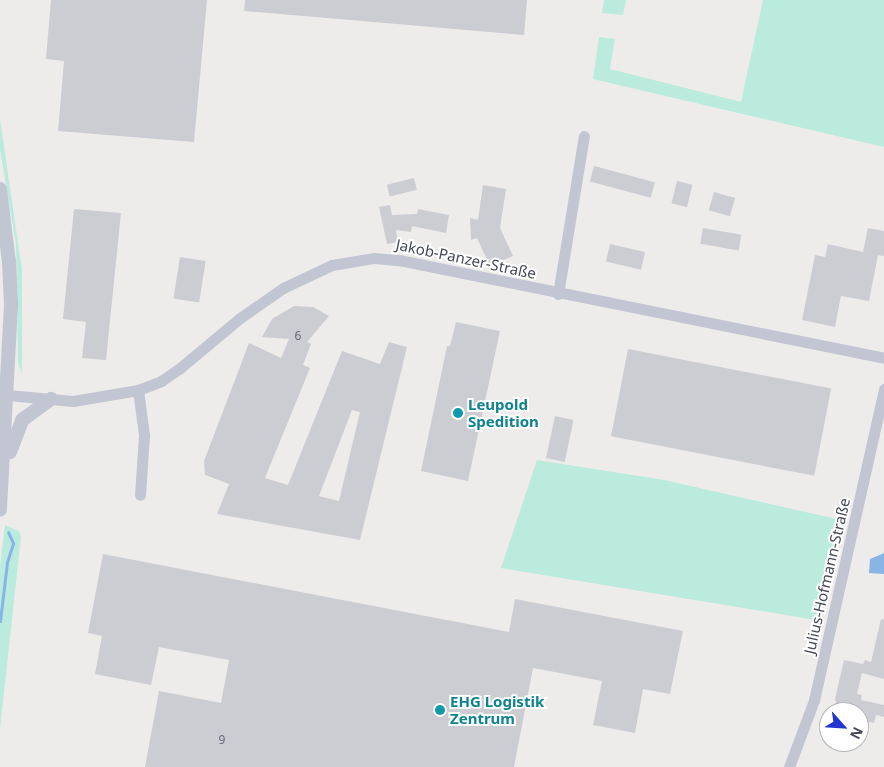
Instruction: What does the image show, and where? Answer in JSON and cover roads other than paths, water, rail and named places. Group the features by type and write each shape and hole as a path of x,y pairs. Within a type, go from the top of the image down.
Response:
{"street":[{"path":"558,294 584,136"},
{"path":"0,189 10,289 8,395 0,510"},
{"name":"Jakob-Panzer-Straße","path":"8,395 51,399 93,399 138,390 161,381 180,368 240,318 283,288 307,275 346,262 388,258 558,294 884,358"},
{"name":"Julius-Hofmann-Straße","path":"789,767 814,700 884,389"},
{"path":"138,390 144,435 140,495"},
{"path":"2,479 19,425 34,408 51,399"}],"water":[{"path":"884,553 884,574 869,573 870,559"}],"waterway":[{"path":"0,621 7,562 13,543 8,532"}],"place":[{"name":"Leupold Spedition","path":"458,413"},
{"name":"EHG Logistik Zentrum","path":"440,710"}]}
